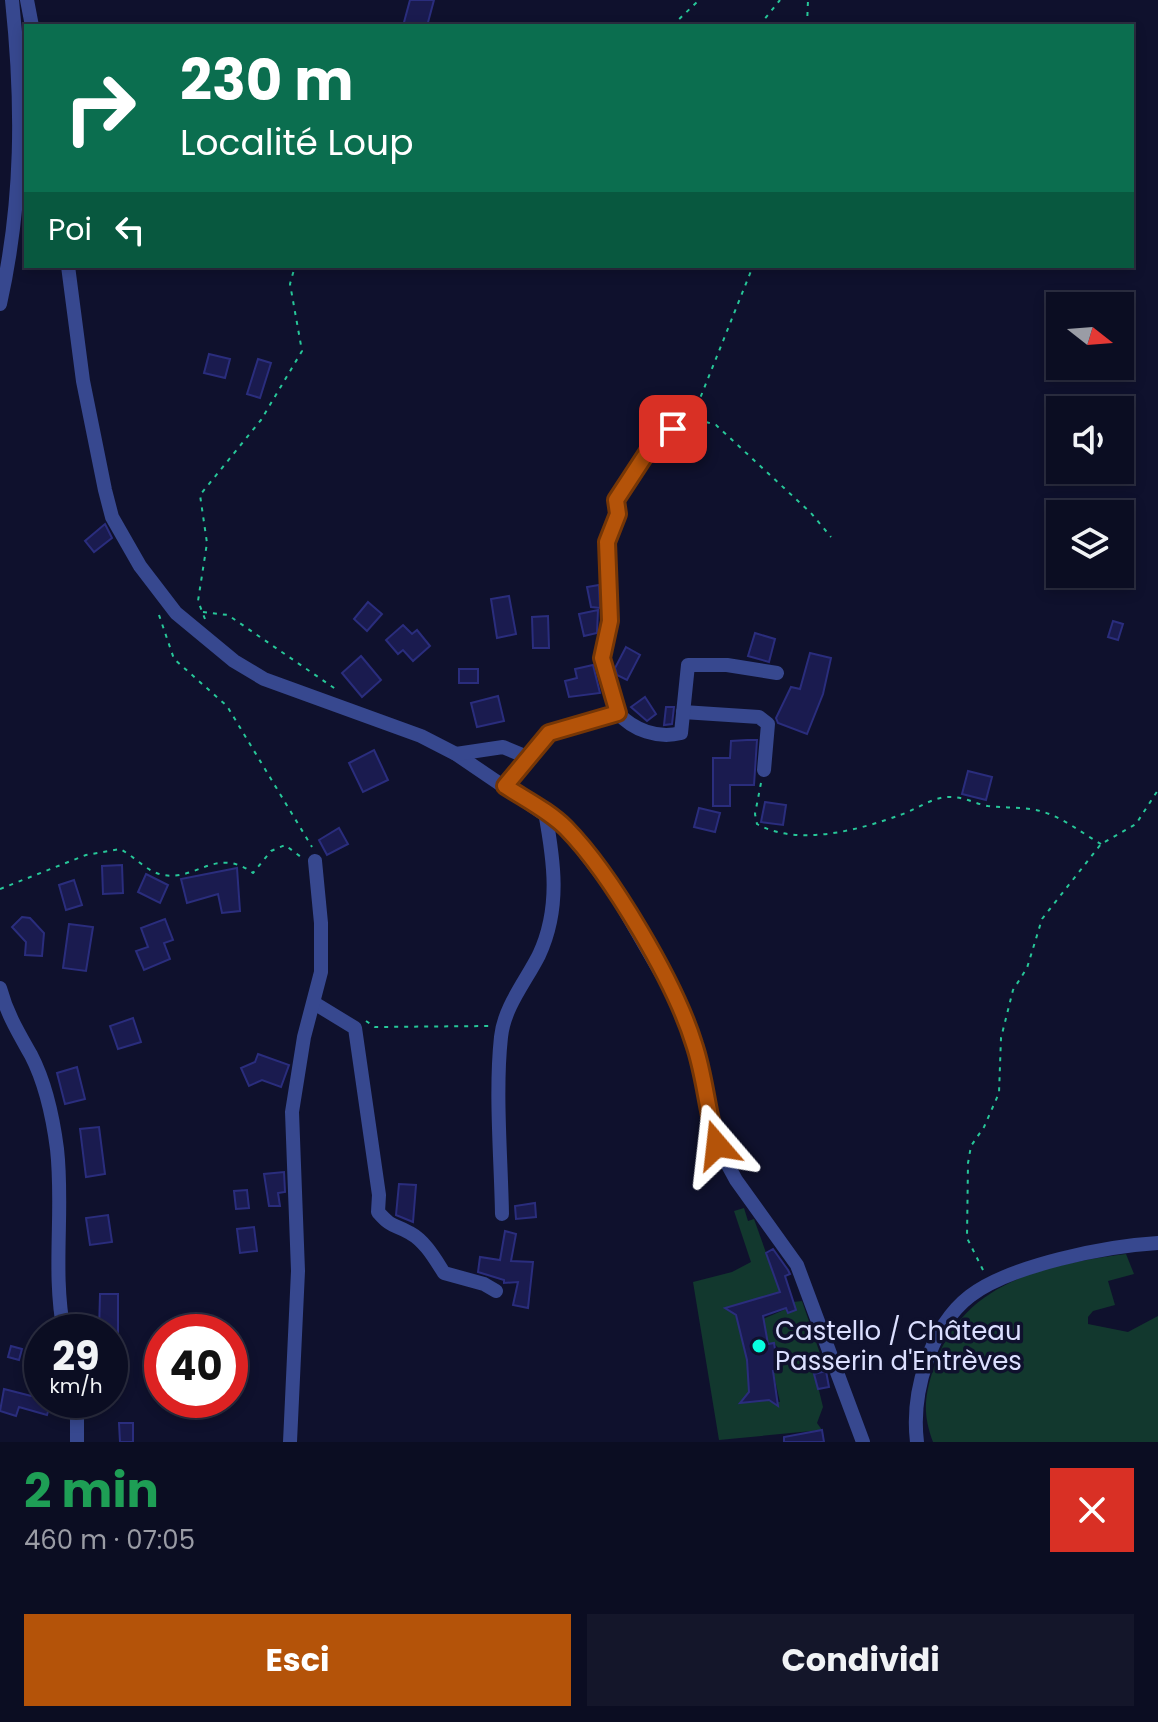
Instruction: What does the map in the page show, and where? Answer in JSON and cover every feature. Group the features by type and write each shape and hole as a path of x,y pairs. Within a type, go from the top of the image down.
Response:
{"street":[{"path":"0,304 14,239 20,175 12,0"},
{"path":"27,0 32,24"},
{"path":"68,268 83,381 112,517 140,566 176,613 206,641 264,679 397,726 456,754 566,829 613,890 677,1001 695,1045 717,1145 736,1180 797,1265 863,1442"},
{"path":"692,417 654,442 616,500 618,514 607,542 610,621 602,658 618,713 629,725 666,737 681,733 688,665 727,665 777,673"},
{"path":"683,712 759,717 768,724 764,770"},
{"path":"505,786 549,733 618,713"},
{"path":"456,754 503,747 527,757"},
{"path":"502,1214 501,1035 515,997 540,954 554,910 555,864 545,812"},
{"path":"290,1442 298,1271 292,1112 304,1037 321,972 315,861"},
{"path":"0,988 6,1011 32,1056 47,1098 57,1148 60,1199 57,1296 60,1314"},
{"path":"314,1003 355,1028 377,1181 378,1212 391,1227 411,1233 427,1248 444,1273 484,1284 496,1291"},
{"path":"917,1442 920,1391 940,1330 968,1298 991,1282 1092,1252 1158,1243"},
{"path":"77,1418 77,1442"}],"path":[{"path":"674,24 699,0"},
{"path":"761,24 780,0"},
{"path":"807,24 808,0"},
{"path":"206,624 198,601 207,543 200,495 261,420 302,351 290,284 294,268"},
{"path":"752,268 692,417 716,425 811,513 831,537"},
{"path":"0,889 86,855 120,849 161,875 176,875 219,861 244,866 253,873 271,851 285,845 308,862 315,861 311,844 227,706 174,659 156,605"},
{"path":"202,612 228,615 342,693"},
{"path":"764,770 755,814 757,824 767,830 815,835 863,826 937,798 954,796 987,806 1039,811 1058,817 1101,844"},
{"path":"991,1282 967,1238 971,1146 984,1127 999,1093 1001,1038 1013,990 1027,968 1042,919 1101,844 1136,824 1158,790"},
{"path":"363,1019 375,1027 492,1026 501,1035"}],"green space":[{"path":"744,1208 748,1221 754,1219 780,1292 730,1308 735,1313 747,1357 750,1380 746,1399 780,1402 773,1371 779,1371 779,1349 774,1343 768,1344 763,1319 786,1309 784,1303 802,1301 826,1371 815,1374 823,1407 817,1423 822,1430 719,1440 693,1282 732,1272 751,1262 734,1211"},
{"path":"1126,1254 1134,1274 1108,1281 1115,1305 1093,1311 1088,1317 1088,1324 1128,1332 1158,1316 1158,1442 933,1442 926,1415 930,1380 946,1340 963,1316 984,1298 1036,1272"}],"building":[{"path":"410,0 434,0 428,24 404,24"},
{"path":"209,354 230,359 225,378 204,373"},
{"path":"258,359 271,363 260,398 247,394"},
{"path":"105,524 112,538 94,552 85,541"},
{"path":"599,585 600,608 591,607 587,587"},
{"path":"509,596 516,634 497,638 491,599"},
{"path":"368,602 382,614 367,631 354,619"},
{"path":"598,610 597,633 584,636 579,614"},
{"path":"548,616 549,648 533,648 532,617"},
{"path":"1113,621 1123,624 1118,640 1108,637"},
{"path":"403,625 412,634 417,630 430,646 413,661 403,650 398,654 386,640"},
{"path":"755,633 775,639 769,662 748,656"},
{"path":"626,647 640,655 627,680 617,675 615,668"},
{"path":"810,653 831,658 823,694 807,734 778,723 776,718 791,687 800,689"},
{"path":"361,656 381,680 362,697 342,673"},
{"path":"593,665 600,693 569,697 565,681 577,678 575,669"},
{"path":"459,669 478,669 478,683 459,683"},
{"path":"498,696 504,721 477,727 471,703"},
{"path":"645,697 656,714 647,721 631,707"},
{"path":"666,707 674,707 672,724 664,725"},
{"path":"757,740 754,785 730,785 730,806 713,806 713,758 730,758 731,741"},
{"path":"374,750 388,780 363,792 349,763"},
{"path":"968,771 992,777 986,800 962,794"},
{"path":"765,802 786,805 783,825 761,822"},
{"path":"699,808 720,813 715,832 694,827"},
{"path":"339,828 348,844 327,855 319,840"},
{"path":"122,865 123,893 103,894 102,866"},
{"path":"237,868 240,911 222,913 218,894 187,903 181,879"},
{"path":"146,874 168,885 160,903 138,892"},
{"path":"74,880 82,905 66,910 59,885"},
{"path":"22,917 30,918 44,933 42,956 25,955 26,942 12,927"},
{"path":"165,919 173,940 164,943 170,959 144,970 136,951 148,947 141,928"},
{"path":"69,924 93,927 86,971 63,968"},
{"path":"133,1018 141,1042 118,1049 110,1026"},
{"path":"258,1054 289,1065 281,1087 262,1080 249,1086 241,1068 255,1062"},
{"path":"77,1067 85,1099 65,1104 57,1073"},
{"path":"99,1127 105,1174 86,1177 80,1129"},
{"path":"284,1172 285,1192 278,1193 280,1206 269,1206 264,1174"},
{"path":"399,1184 416,1185 413,1222 396,1215"},
{"path":"247,1190 249,1208 236,1209 234,1191"},
{"path":"535,1203 536,1217 516,1219 515,1206"},
{"path":"108,1215 112,1242 90,1245 86,1218"},
{"path":"254,1227 257,1251 240,1253 237,1229"},
{"path":"505,1231 516,1234 511,1261 533,1262 528,1308 513,1305 518,1282 504,1283 504,1280 478,1272 480,1257 500,1260"},
{"name":"Castello / Château Passerin d'Entrèves","path":"773,1249 790,1274 785,1276 796,1310 788,1313 786,1308 763,1316 768,1344 774,1343 775,1349 779,1349 781,1364 779,1371 773,1371 778,1406 769,1400 740,1403 749,1392 747,1360 736,1315 725,1308 780,1292 766,1253"},
{"path":"100,1294 118,1294 118,1314 99,1314"},
{"path":"11,1346 22,1349 19,1360 8,1357"},
{"path":"826,1371 829,1387 818,1389 814,1374"},
{"path":"4,1389 24,1394 24,1408 19,1407 16,1416 0,1411"},
{"path":"119,1423 133,1423 133,1442 120,1442"},
{"path":"822,1430 824,1442 784,1442 784,1437"}],"place":[{"name":"Castello / Château Passerin d'Entrèves","path":"759,1346"}],"route":[{"path":"673,429 654,442 616,500 618,514 607,542 610,621 602,658 618,713 549,733 505,786 566,829 613,890 651,950 695,1045 717,1145"}]}
